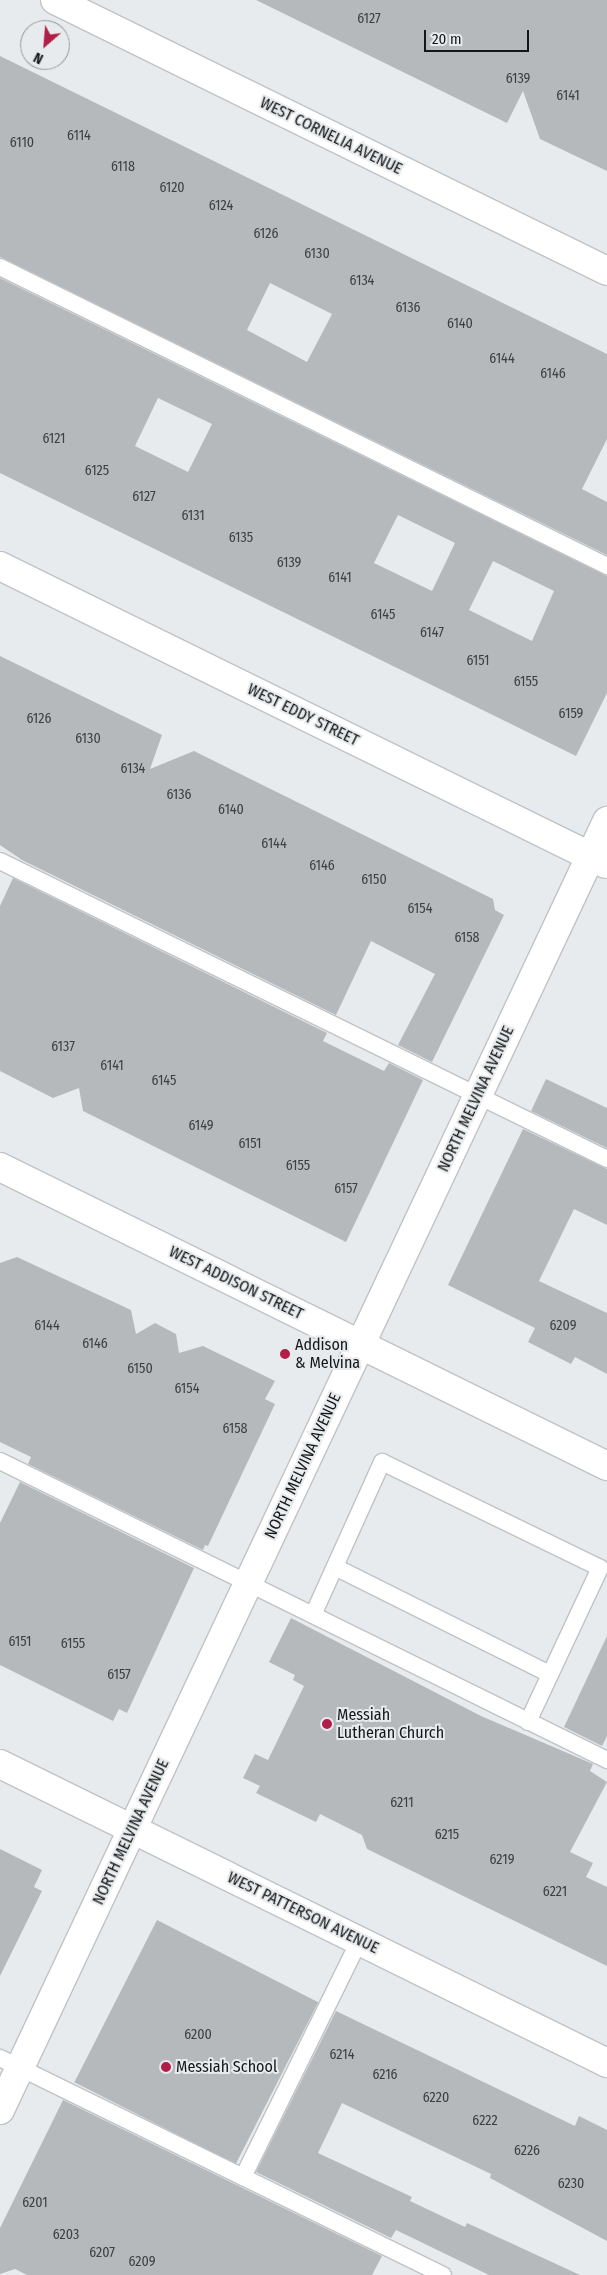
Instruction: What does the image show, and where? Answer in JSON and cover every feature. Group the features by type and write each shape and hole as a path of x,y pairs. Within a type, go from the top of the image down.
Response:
{"street":[{"name":"WEST CORNELIA AVENUE","path":"55,0 607,271"},
{"name":"WEST EDDY STREET","path":"0,566 599,860"},
{"name":"NORTH MELVINA AVENUE","path":"0,2110 10,2063 132,1829 478,1096 599,860 607,821"},
{"name":"WEST ADDISON STREET","path":"0,1167 607,1466"},
{"name":"WEST PATTERSON AVENUE","path":"0,1764 607,2063"}],"lane":[{"path":"0,268 607,566"},
{"path":"0,862 607,1159"},
{"path":"0,1461 607,1760"},
{"path":"313,1615 382,1462 600,1568 528,1722"},
{"path":"335,1566 550,1674"},
{"path":"243,2177 359,1941"},
{"path":"10,2063 443,2275"}],"building":[{"path":"256,0 607,0 607,171 540,139 523,91 507,123"},
{"path":"0,56 20,66 20,70 29,70 607,354 607,439 582,489 607,502 607,555 0,257","holes":["270,283 332,314 307,362 247,330"]},
{"path":"0,278 607,576 607,693 576,756 0,473","holes":["158,398 212,424 188,472 135,446","398,515 455,543 432,591 374,563","493,561 554,591 532,641 469,610"]},
{"path":"0,656 162,735 150,769 194,751 493,899 495,910 504,915 432,1062 398,1045 435,974 371,941 336,1015 22,860 0,845"},
{"path":"13,878 327,1033 323,1041 384,1071 389,1063 423,1080 346,1242 83,1111 79,1088 53,1098 0,1071 0,906"},
{"path":"546,1079 607,1108 607,1148 531,1111"},
{"path":"523,1129 607,1169 607,1225 574,1209 539,1281 607,1313 607,1374 575,1357 571,1364 528,1342 535,1328 448,1285"},
{"path":"17,1257 131,1310 136,1334 155,1323 176,1334 179,1353 203,1346 275,1381 265,1399 275,1404 208,1546 205,1545 203,1550 28,1464 31,1457 0,1442 0,1263"},
{"path":"20,1482 194,1568 127,1713 119,1709 113,1721 0,1665 0,1523"},
{"path":"291,1618 481,1716 593,1764 590,1771 607,1782 570,1852 593,1863 586,1877 607,1887 607,1966 367,1849 362,1835 320,1814 316,1822 256,1793 260,1786 243,1778 255,1754 268,1760 304,1686 293,1680 295,1675 269,1662"},
{"path":"607,1636 607,1736 602,1746 564,1727"},
{"path":"0,1849 42,1870 34,1887 42,1891 0,1976"},
{"path":"157,1920 318,2002 236,2164 74,2082"},
{"path":"336,2011 575,2126 579,2116 607,2130 607,2241 490,2178 491,2174 342,2103 318,2153 412,2197 410,2201 465,2227 467,2223 580,2275 489,2275 396,2230 391,2238 256,2172"},
{"path":"63,2100 382,2256 372,2275 27,2275 15,2269 0,2274 0,2228"}],"place":[{"name":"Addison & Melvina","path":"285,1354"},
{"name":"Messiah Lutheran Church","path":"327,1724"},
{"name":"Messiah School","path":"166,2067"}]}
